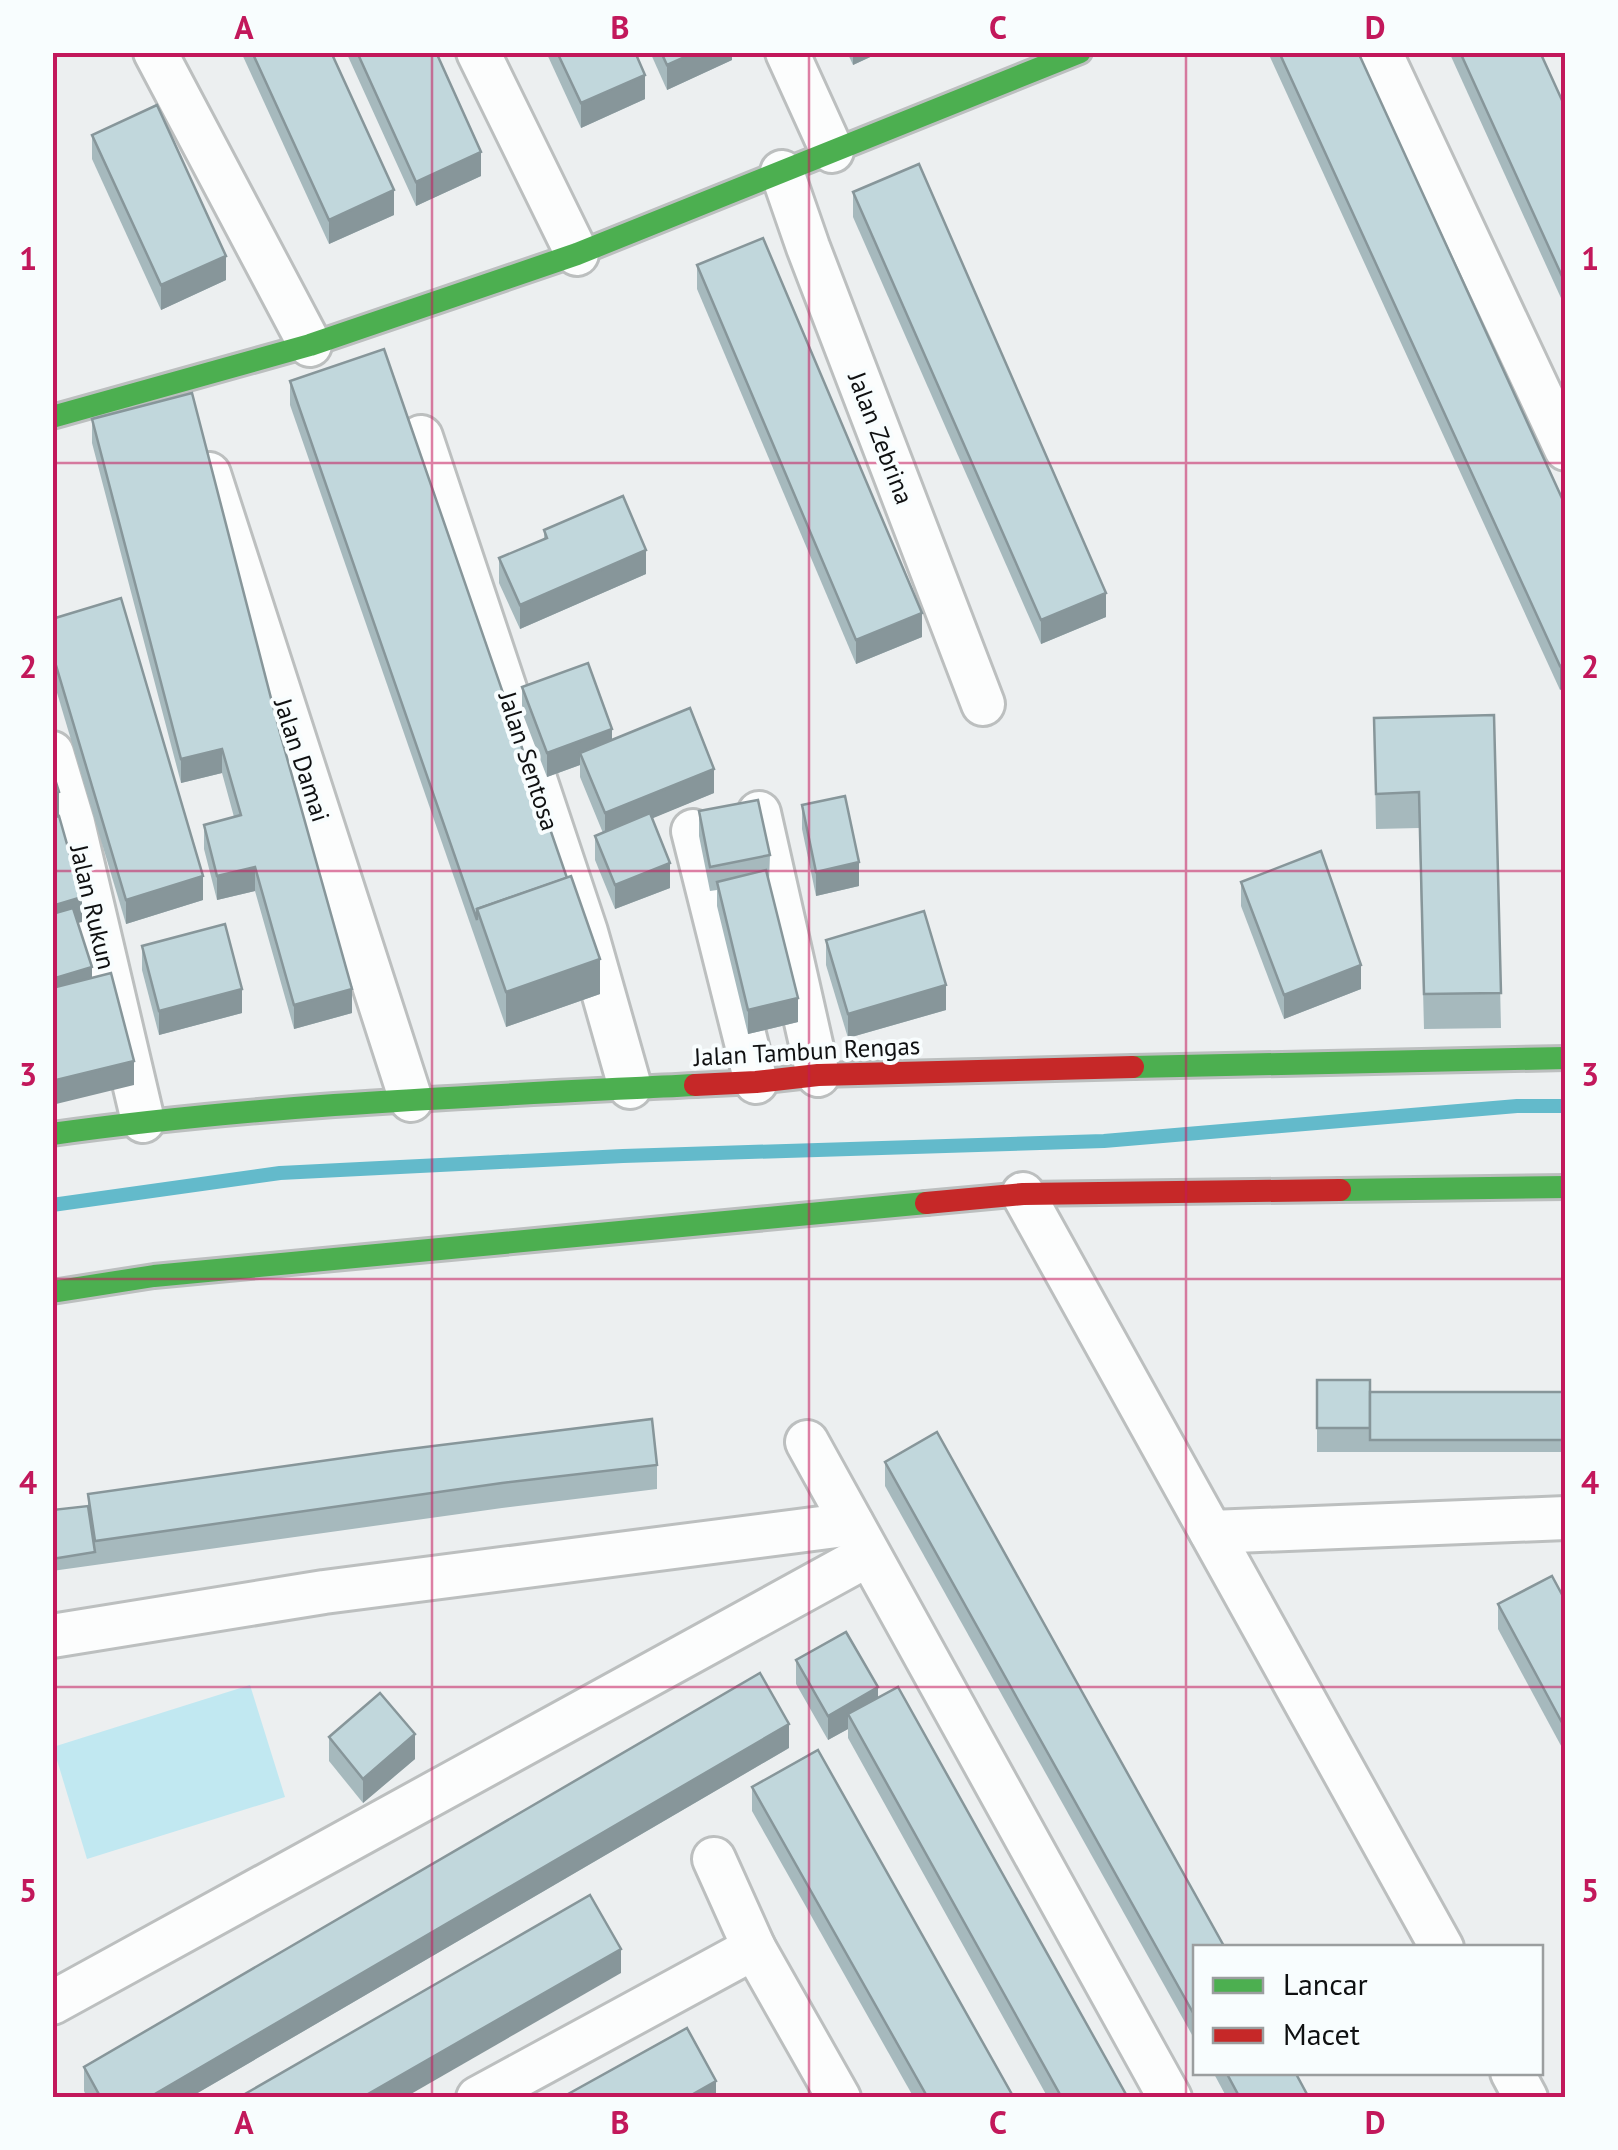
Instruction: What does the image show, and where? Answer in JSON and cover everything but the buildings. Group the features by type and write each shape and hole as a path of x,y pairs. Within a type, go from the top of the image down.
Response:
{"street":[{"path":"155,52 310,345"},
{"path":"478,52 577,254"},
{"path":"787,52 832,151"},
{"path":"52,417 310,345 577,254 1080,52"},
{"path":"1380,52 1566,449"},
{"name":"Jalan Zebrina","path":"782,172 983,704"},
{"name":"Jalan Damai","path":"200,434 206,464 411,1100"},
{"name":"Jalan Sentosa","path":"421,438 586,932 630,1087"},
{"name":"Jalan Rukun","path":"52,753 63,826 143,1120"},
{"path":"759,812 818,1075"},
{"path":"692,830 756,1082"},
{"name":"Jalan Tambun Rengas","path":"52,1134 143,1120 818,1075 1566,1058"},
{"path":"52,1292 154,1276 1022,1194 1566,1187"},
{"path":"1022,1194 1440,1945"},
{"path":"807,1442 1170,2098"},
{"path":"1211,1532 1560,1528"},
{"path":"52,1636 324,1592 860,1540"},
{"path":"52,2003 860,1540"},
{"path":"714,1860 754,1948 839,2098"},
{"path":"478,2098 754,1948"},
{"path":"1514,2075 1526,2098"}],"shaded area":[{"path":"250,1685 285,1797 87,1859 53,1747"}],"waterway":[{"path":"52,1205 280,1173 623,1156 1104,1141 1517,1106 1566,1106"}],"traffic: fast":[{"path":"52,417 310,345 577,254 1080,52"},
{"path":"1133,1067 1566,1058"},
{"path":"52,1134 292,1108 695,1085"},
{"path":"1340,1190 1566,1187"},
{"path":"52,1292 154,1276 926,1203"}],"traffic: jam":[{"path":"695,1085 818,1075 1133,1067"},
{"path":"926,1203 1023,1194 1340,1190"}]}
